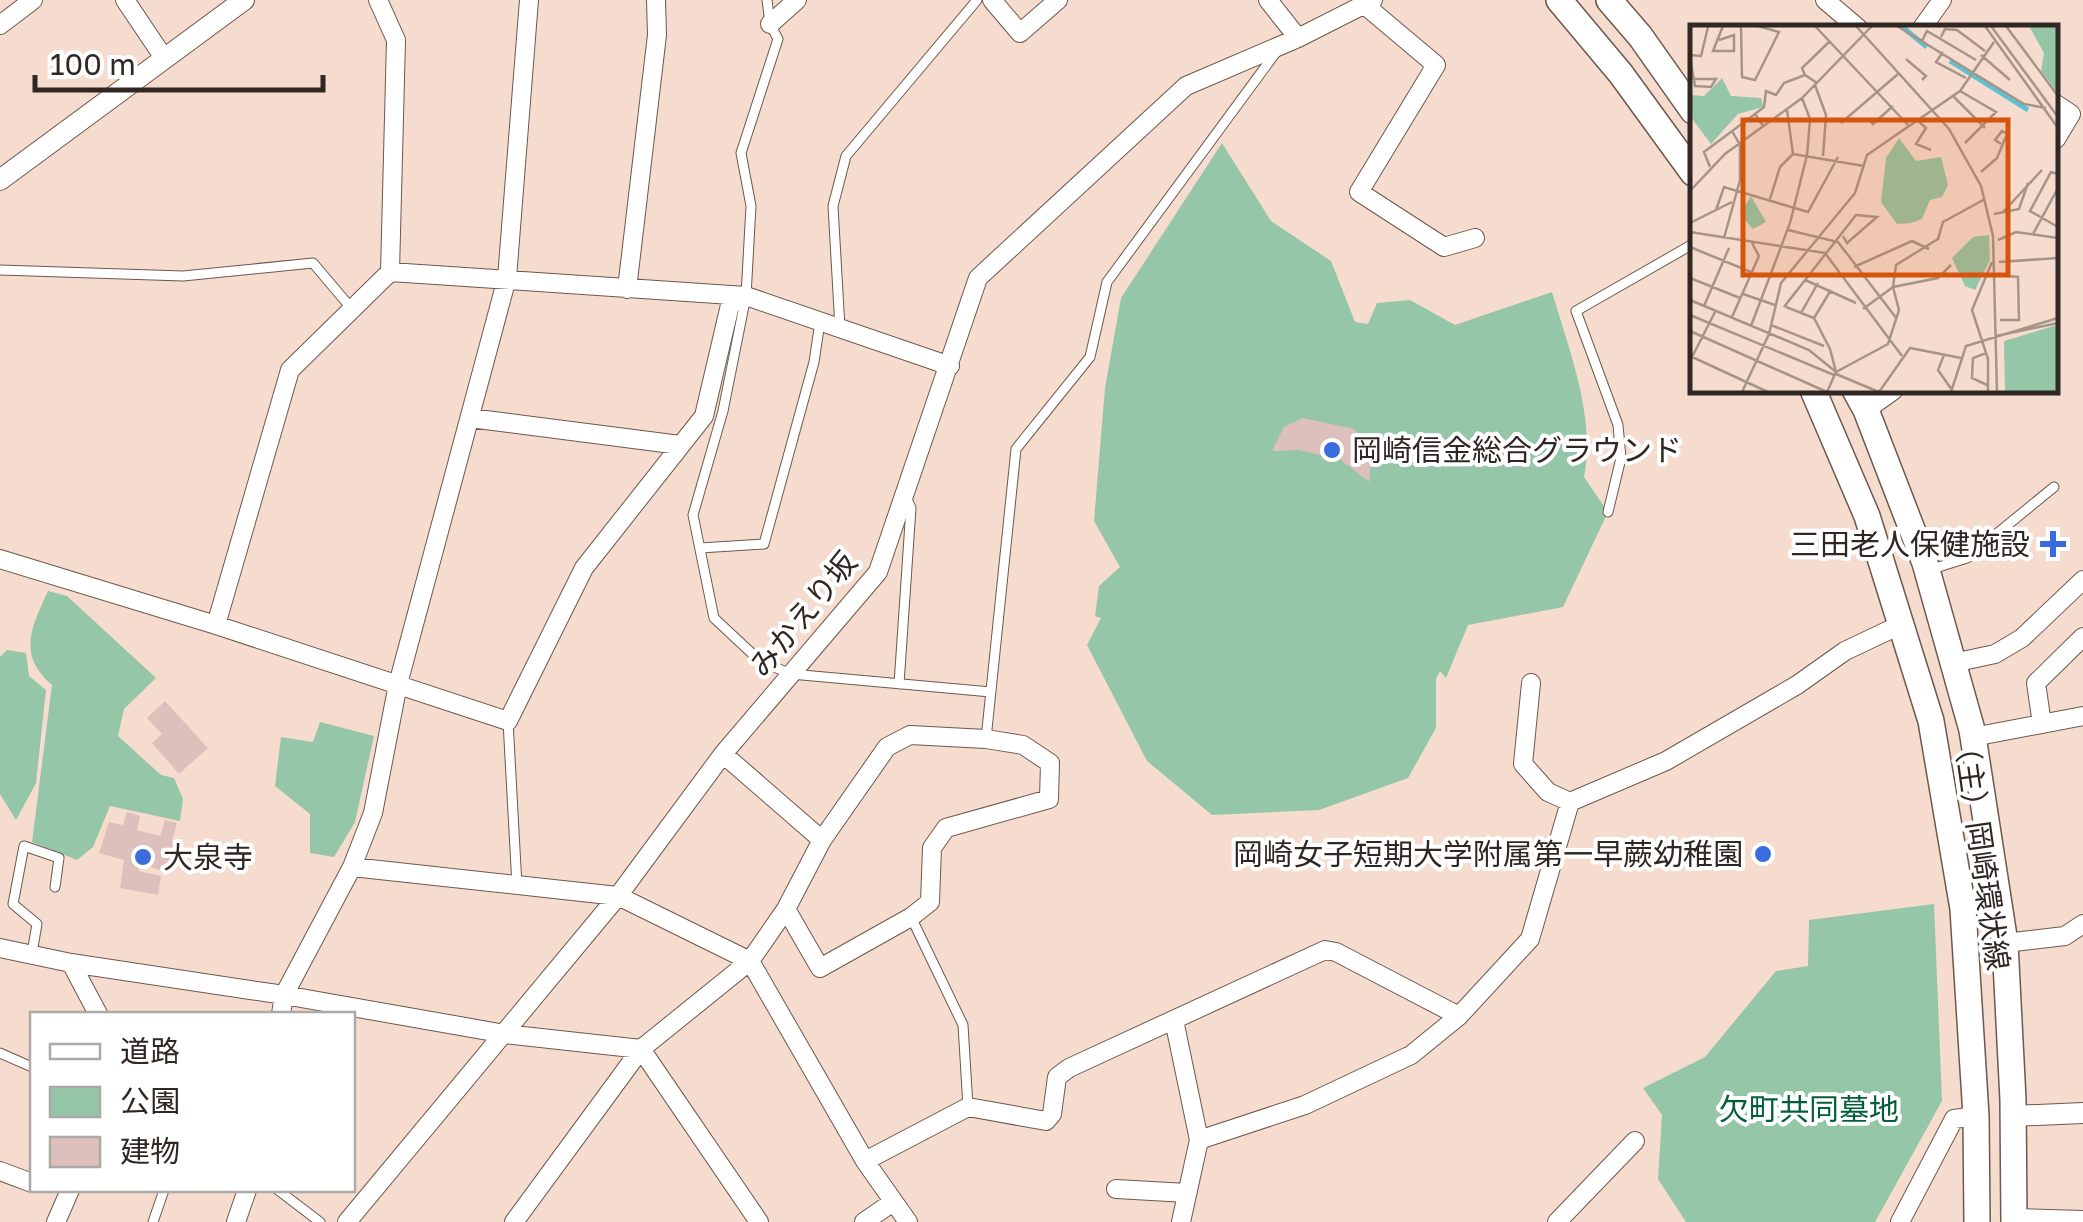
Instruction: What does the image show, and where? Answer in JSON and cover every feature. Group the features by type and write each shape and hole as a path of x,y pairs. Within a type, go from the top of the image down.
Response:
{"main road":[{"path":"1559,0 1621,74 1690,169"},
{"path":"1609,0 1690,107"},
{"name":"（主）岡崎環状線","path":"1814,392 1867,516 1902,624 1931,721 1949,810 1963,909 1976,1116 1977,1222"},
{"name":"（主）岡崎環状線","path":"1861,400 1927,571 1973,737 2005,942 2014,1220"}],"street":[{"path":"0,24 33,0"},
{"path":"125,0 164,58"},
{"path":"0,180 244,0"},
{"path":"216,625 290,370 390,272 396,40 378,0"},
{"path":"281,1012 284,995 352,868 372,813 398,684 507,278 529,0"},
{"path":"627,288 656,36 656,0"},
{"path":"770,24 797,0"},
{"path":"992,0 1020,33 1058,0"},
{"path":"1268,0 1290,41"},
{"path":"1825,0 1854,25"},
{"path":"1924,25 1942,0"},
{"path":"1369,3 1436,65 1359,192 1444,247 1475,238"},
{"name":"みかえり坂","path":"347,1222 618,896 723,754 878,572 978,278 1186,86 1369,3"},
{"path":"2058,105 2071,114 2058,136"},
{"path":"390,272 746,296 950,366"},
{"path":"0,559 508,721 584,568 704,416 730,305 746,296"},
{"path":"1861,400 1887,392"},
{"path":"470,418 680,445"},
{"path":"1953,663 1994,654 2022,638 2083,580"},
{"path":"1531,683 1523,764 1548,792 1570,802 1666,761 1797,685 1845,651 1902,624"},
{"path":"2042,724 2036,684 2083,637"},
{"path":"1973,737 2083,716"},
{"path":"514,1222 641,1048 750,961 786,909 822,840 887,747 910,735 986,740 1023,745 1050,763 1049,799 946,828 932,848 930,902 911,917 820,968 786,909"},
{"path":"723,754 822,840"},
{"path":"1199,1140 1305,1104 1411,1055 1459,1016 1530,939 1570,802"},
{"path":"352,868 618,896 750,961 865,1162 908,1222"},
{"path":"2005,942 2066,936 2083,924"},
{"path":"0,948 32,952 71,964 284,995 505,1034 641,1048 759,1222"},
{"path":"865,1162 968,1107 1046,1121 1052,1114 1057,1077 1069,1068 1326,950 1459,1016"},
{"path":"71,964 97,1012"},
{"path":"1174,1020 1199,1140 1181,1222"},
{"path":"2013,1116 2083,1113"},
{"path":"1900,1222 1954,1119 1976,1116"},
{"path":"1557,1222 1635,1141"},
{"path":"0,1171 30,1182"},
{"path":"1116,1189 1188,1194"},
{"path":"56,1222 62,1192"},
{"path":"236,1222 246,1192"},
{"path":"864,1222 892,1202"},
{"path":"2014,1220 2083,1220"}],"lane":[{"path":"768,0 770,24 778,39 742,153 752,206 746,296 723,411 693,516 714,618 760,661 791,674 990,692"},
{"path":"840,328 833,206 846,156 977,0"},
{"path":"986,740 1016,449 1090,357 1106,282 1290,41"},
{"path":"1608,512 1621,458 1618,424 1576,311 1690,246"},
{"path":"0,270 183,276 313,263 352,309"},
{"path":"700,548 764,544 814,362 820,322"},
{"path":"1927,571 1967,558 2054,487"},
{"path":"900,684 911,508 904,492"},
{"path":"508,721 517,886"},
{"path":"32,952 37,924 13,904 24,846 59,858 54,886"},
{"path":"911,917 963,1025 968,1107"},
{"path":"0,1053 30,1066"},
{"path":"153,1222 163,1192"},
{"path":"281,1192 320,1222"}],"green space":[{"name":"岡崎信金総合グラウンド","path":"1222,143 1271,221 1331,261 1355,322 1368,324 1377,303 1410,300 1455,325 1552,292 1584,407 1584,477 1608,512 1563,607 1468,625 1446,678 1440,671 1436,679 1436,728 1408,778 1319,810 1212,815 1147,761 1087,645 1101,618 1095,616 1099,586 1120,567 1094,521 1105,388 1121,298"},
{"path":"48,591 67,596 156,678 124,709 118,736 161,775 174,778 183,799 180,821 110,806 93,847 77,860 32,842 52,685 34,663 31,641"},
{"path":"7,650 26,653 29,676 46,690 36,783 16,820 0,794 0,657"},
{"path":"320,722 374,736 355,822 334,857 310,853 310,814 275,786 281,737 313,742"},
{"name":"欠町共同墓地","path":"1934,904 1942,1101 1875,1222 1686,1222 1658,1179 1662,1115 1643,1088 1705,1057 1776,971 1808,966 1809,920"}],"building":[{"path":"1303,418 1354,429 1373,450 1369,482 1341,460 1299,450 1272,451 1284,427"},
{"path":"165,701 208,748 179,774 152,743 162,734 147,718"},
{"name":"大泉寺","path":"127,812 140,816 137,830 160,836 165,820 177,823 172,841 178,843 170,873 140,864 139,871 161,876 158,895 120,888 124,860 99,853 109,822 123,825"}],"place":[{"name":"岡崎信金総合グラウンド","path":"1332,450"},
{"name":"三田老人保健施設","path":"2053,544"},
{"name":"岡崎女子短期大学附属第一早蕨幼稚園","path":"1763,854"},
{"name":"大泉寺","path":"143,857"}]}
